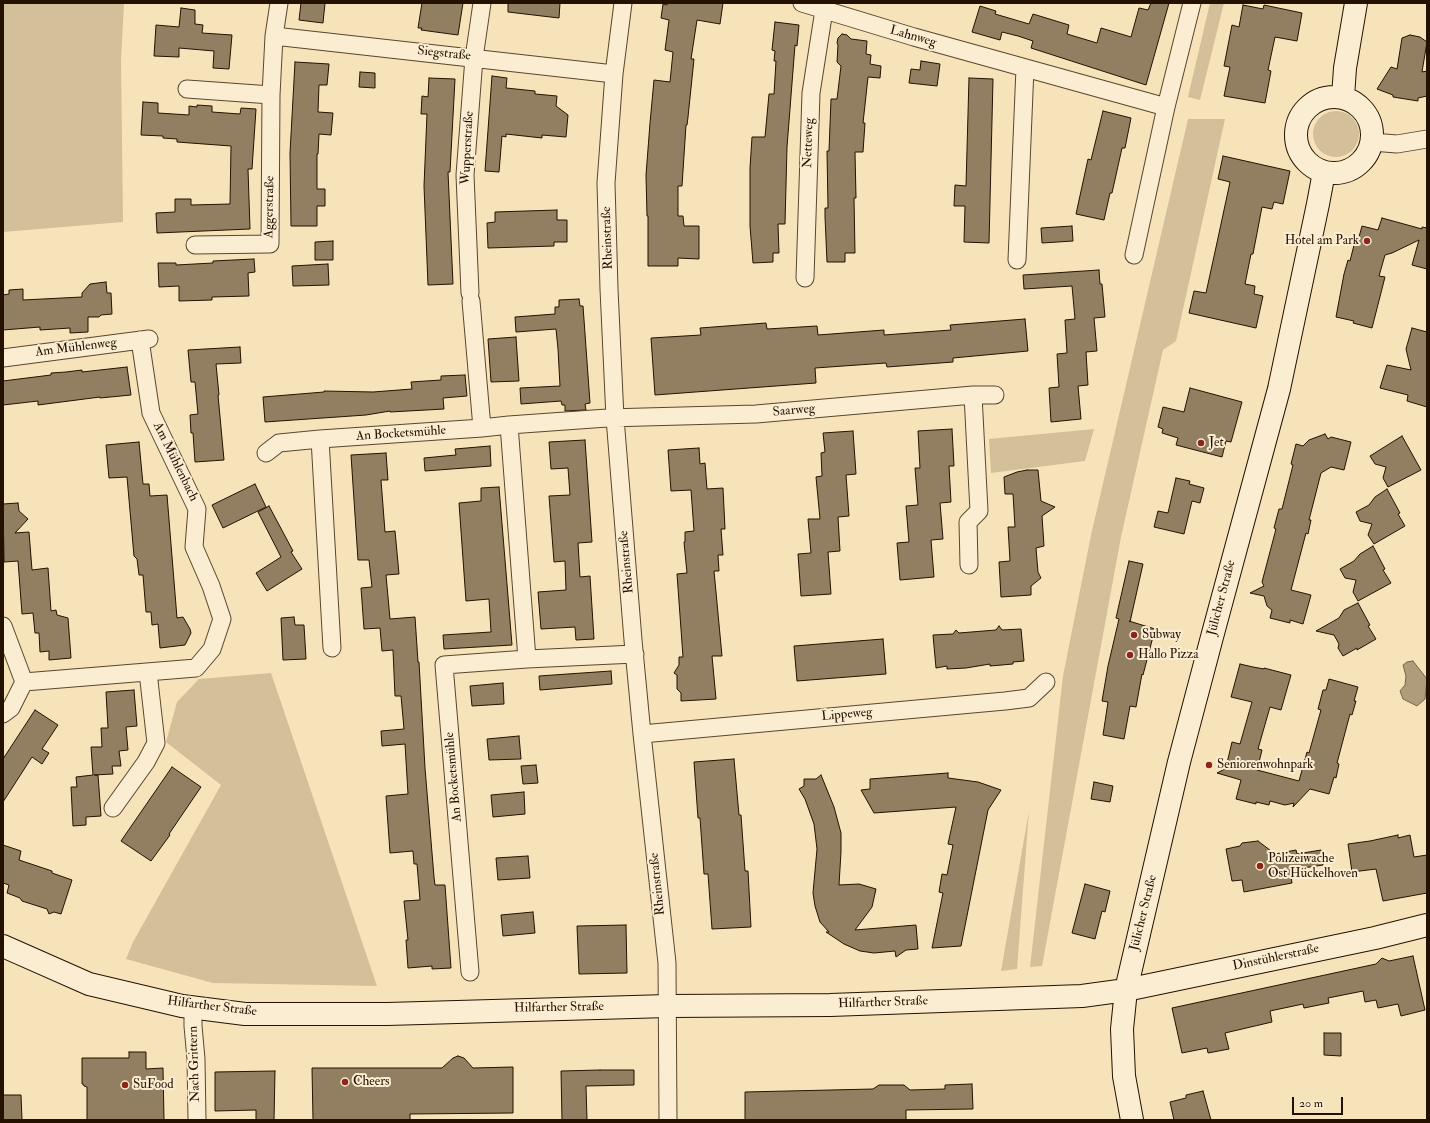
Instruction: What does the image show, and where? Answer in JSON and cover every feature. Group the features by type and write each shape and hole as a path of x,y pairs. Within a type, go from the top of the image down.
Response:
{"main road":[{"path":"1343,97 1345,68 1356,3"},
{"path":"1328,96 1343,97 1356,103 1366,112 1371,125 1372,142 1361,162 1350,170 1337,173 1324,172 1310,165 1301,154 1296,140 1296,125 1303,111 1314,101 1328,96"},
{"name":"Jülicher Straße","path":"1132,1120 1124,1076 1122,1029 1126,990 1179,762 1279,389 1324,172"},
{"name":"Dinstühlerstraße","path":"1126,990 1375,938 1427,925"},
{"name":"Hilfarther Straße","path":"3,946 89,984 193,1008 244,1014 387,1014 668,1006 838,1005 1082,996 1126,990"}],"street":[{"name":"Aggerstraße","path":"195,245 270,244 271,95 274,36 278,3"},
{"name":"Wupperstraße","path":"482,3 474,58 465,175 470,297 482,428"},
{"name":"Rheinstraße","path":"623,3 614,74 606,183 615,418 642,734 667,963 668,1120"},
{"name":"Lahnweg","path":"802,3 914,37 1166,107"},
{"path":"1134,255 1166,107 1192,3"},
{"name":"Netteweg","path":"804,278 811,93 824,10"},
{"name":"Siegstraße","path":"274,36 614,74"},
{"path":"1017,260 1025,68"},
{"path":"187,89 271,95"},
{"path":"1372,142 1397,144 1427,139"},
{"name":"Am Mühlenweg","path":"3,358 145,339"},
{"name":"Am Mühlenbach","path":"24,682 196,668 212,649 222,619 211,586 194,547 197,509 151,412 145,339"},
{"path":"969,565 968,522 979,511 973,395"},
{"name":"Saarweg","path":"615,418 756,414 973,395 995,395"},
{"name":"An Bocketsmühle","path":"266,453 279,443 615,418"},
{"path":"509,425 527,659"},
{"path":"320,439 332,648"},
{"path":"3,626 24,682 11,708 3,714"},
{"name":"An Bocketsmühle","path":"470,972 444,665 527,659 635,654"},
{"path":"113,808 146,762 156,743 148,672"},
{"name":"Lippeweg","path":"642,734 1005,702 1029,698 1046,682"},
{"name":"Nach Grittern","path":"193,1008 197,1120"}],"shaded area":[{"path":"3,3 124,3 121,61 123,222 3,232"},
{"path":"1210,3 1224,3 1200,100 1188,97"},
{"path":"1332,111 1340,111 1349,115 1355,121 1359,134 1355,147 1349,153 1340,157 1332,157 1323,153 1317,147 1313,138 1313,130 1317,121 1323,115"},
{"path":"1188,119 1225,119 1176,341 1163,350 1121,537 1042,966 1030,967 1063,676 1091,535"},
{"path":"1094,429 1085,461 991,473 989,439"},
{"path":"1413,661 1427,679 1425,699 1417,706 1403,699 1400,691 1405,685 1406,676 1403,665 1407,662"},
{"path":"271,673 377,986 213,983 126,959 133,942 221,785 166,742 177,702 199,679"},
{"path":"1029,811 1017,969 1001,971"}],"building":[{"path":"301,3 325,3 323,23 299,20"},
{"path":"422,3 463,3 458,35 421,30 422,28 418,28"},
{"path":"508,3 560,3 559,18 508,12"},
{"path":"668,3 723,3 720,24 697,20 691,59 694,59 686,125 682,186 678,186 678,216 683,216 684,226 699,226 699,259 678,258 678,266 648,266 646,175 654,80 670,82 673,52 665,50 669,20 661,18 663,4 667,5"},
{"path":"1151,3 1169,3 1146,85 1031,48 1033,41 1018,36 1002,32 1000,40 972,32 980,6 996,11 995,14 1029,24 1033,14 1069,25 1067,34 1097,43 1101,28 1131,37 1139,8 1148,10"},
{"path":"1243,5 1263,9 1264,5 1302,13 1297,41 1275,37 1268,70 1271,71 1265,103 1224,96 1230,67 1224,66 1232,25 1239,27"},
{"path":"181,8 195,10 195,24 203,25 202,33 232,35 229,69 213,68 214,51 179,48 179,57 154,56 156,25 179,27"},
{"path":"775,22 799,25 797,46 795,45 787,147 785,224 778,224 779,253 773,253 773,262 753,263 750,226 750,168 752,137 765,137 769,94 774,94 776,61 774,61 775,51 772,50"},
{"path":"842,34 847,35 851,39 867,41 866,54 871,55 870,64 881,66 880,78 868,77 863,123 865,123 863,152 855,152 855,253 845,253 845,262 827,262 825,208 828,208 827,151 829,151 831,99 837,99 841,66 837,62 837,43 838,38"},
{"path":"1410,35 1420,37 1427,42 1422,72 1427,71 1427,96 1418,98 1418,101 1393,97 1393,95 1377,89 1391,67 1397,69 1402,38"},
{"path":"921,61 940,64 937,86 909,83 911,69 920,70"},
{"path":"295,62 329,64 327,85 319,85 318,112 333,113 331,135 319,134 317,154 317,189 325,189 325,206 317,206 317,226 291,226 290,153"},
{"path":"360,72 375,73 375,88 359,87"},
{"path":"492,76 507,78 506,88 535,91 535,94 557,96 556,106 568,115 566,137 542,135 542,138 506,134 506,137 502,136 499,172 485,171"},
{"path":"429,78 455,79 450,172 448,172 453,284 428,285 424,186 427,114 421,114 422,96 428,97"},
{"path":"969,78 993,79 989,243 964,242 965,206 954,206 955,185 966,186"},
{"path":"143,102 158,103 158,113 189,115 189,106 197,107 197,105 212,106 212,112 240,114 241,108 256,109 252,169 248,169 250,229 157,233 156,213 175,212 175,199 191,199 191,205 230,204 231,146 177,142 177,139 163,138 163,136 141,135"},
{"path":"1103,111 1131,118 1125,148 1122,148 1112,193 1110,193 1104,220 1076,214 1088,159 1091,160"},
{"path":"1223,156 1290,171 1283,204 1274,202 1272,209 1262,207 1253,254 1251,254 1245,284 1255,286 1254,294 1263,296 1256,328 1189,313 1194,291 1206,293 1218,238 1230,182 1218,179"},
{"path":"557,210 557,220 567,220 567,242 554,242 554,246 488,248 487,223 495,222 495,212"},
{"path":"1382,218 1422,229 1422,227 1427,228 1427,269 1412,265 1419,240 1385,255 1379,276 1385,277 1372,328 1353,323 1354,321 1336,317 1344,274 1348,260 1350,261 1356,237 1359,237 1362,226 1378,230"},
{"path":"1072,226 1073,241 1042,243 1041,228"},
{"path":"333,241 333,260 315,260 315,242"},
{"path":"254,259 255,272 248,273 249,296 212,297 212,300 179,301 179,286 159,287 158,263 176,263 176,265"},
{"path":"328,264 329,285 293,286 292,266"},
{"path":"1099,270 1100,284 1102,284 1105,317 1094,318 1097,351 1086,352 1088,385 1078,386 1081,419 1051,422 1049,388 1059,387 1057,354 1067,353 1065,320 1075,319 1072,286 1024,289 1023,275"},
{"path":"106,282 107,293 111,293 112,314 101,315 99,317 88,317 88,332 70,333 70,328 40,330 40,327 3,330 3,295 9,294 9,290 23,289 23,300 82,297 82,293 90,284"},
{"path":"579,299 580,306 583,306 590,403 585,404 586,410 565,411 565,405 562,405 561,401 521,404 520,388 560,386 558,349 556,329 516,332 515,317 555,314 555,307 559,307 559,300"},
{"path":"1025,319 1028,351 953,358 953,362 887,367 886,363 815,368 816,383 655,395 651,338 701,335 700,328 766,323 767,329 817,326 818,335 884,330 884,335 951,330 950,325"},
{"path":"1412,328 1427,332 1427,407 1407,401 1408,395 1380,388 1387,365 1411,370 1406,349"},
{"path":"516,337 519,381 491,382 488,339"},
{"path":"240,347 241,363 216,364 224,460 195,462 190,415 198,414 195,382 191,382 188,350"},
{"path":"127,367 131,395 100,397 38,405 38,401 3,405 3,381 51,375 51,373 82,370 82,372"},
{"path":"465,375 467,396 443,398 444,409 390,411 366,415 265,422 263,397 324,391 373,392 412,389 411,382 441,380 441,376"},
{"path":"1190,388 1242,402 1231,442 1226,441 1222,457 1176,445 1178,438 1162,433 1163,429 1158,427 1163,407 1184,412"},
{"path":"952,429 954,466 949,466 951,502 940,503 943,539 931,540 934,577 900,580 897,543 909,542 906,506 918,505 915,468 920,468 918,431"},
{"path":"853,431 856,474 846,475 849,516 838,517 840,551 828,552 831,594 801,596 798,554 811,553 808,519 820,519 816,477 822,476 821,453 825,452 823,433"},
{"path":"1325,434 1328,439 1331,437 1351,442 1344,470 1331,467 1321,473 1309,520 1311,520 1308,534 1306,533 1291,590 1311,595 1303,624 1290,620 1290,623 1270,618 1272,610 1267,606 1264,596 1250,593 1264,586 1262,582 1276,529 1274,528 1279,509 1282,509 1293,465 1291,464 1296,444 1303,446 1309,440"},
{"path":"1402,436 1421,470 1388,487 1383,478 1386,467 1375,464 1370,456"},
{"path":"585,440 592,542 578,543 580,577 590,576 594,639 576,640 575,627 541,629 538,592 566,590 565,561 554,562 549,496 570,495 568,468 551,469 549,442"},
{"path":"139,442 143,484 149,484 150,496 167,495 177,618 183,617 191,633 185,645 160,648 158,624 152,625 151,612 146,612 143,575 139,575 137,559 134,556 127,477 109,478 106,445"},
{"path":"490,446 491,466 425,471 424,458 456,455 455,449"},
{"path":"699,448 700,464 705,463 707,489 723,488 725,529 721,529 723,555 718,555 719,571 714,571 722,656 712,656 716,699 681,701 681,693 677,689 677,675 674,673 679,665 679,657 683,657 677,574 687,573 684,542 685,532 694,531 691,490 671,491 668,450"},
{"path":"386,453 388,480 381,480 385,532 395,531 399,574 386,575 390,619 415,617 434,877 435,885 445,885 451,968 432,969 432,966 408,968 406,940 408,940 404,901 420,900 417,864 414,864 413,851 390,853 386,796 408,794 405,744 382,746 381,731 404,729 401,696 395,696 393,650 382,651 380,628 364,629 361,588 372,587 369,560 358,560 351,455"},
{"path":"1027,470 1038,470 1041,501 1055,507 1042,516 1044,546 1036,548 1038,572 1041,578 1031,586 1031,595 1001,597 999,562 1010,561 1008,527 1015,527 1013,494 1005,494 1004,477"},
{"path":"1176,478 1190,481 1189,484 1204,488 1200,503 1192,501 1184,534 1154,527 1158,511 1168,513"},
{"path":"255,484 266,507 223,528 212,505"},
{"path":"499,487 512,645 444,649 443,635 491,632 489,599 466,601 459,503 481,501 481,488"},
{"path":"1387,489 1405,526 1374,544 1368,535 1372,524 1360,521 1356,512 1369,505 1375,497"},
{"path":"18,503 19,511 28,519 15,533 29,532 32,570 48,568 51,611 56,610 57,615 68,618 71,658 49,660 49,651 40,652 39,633 35,633 33,613 22,614 18,561 4,562 3,504"},
{"path":"269,506 293,551 291,552 302,569 267,591 256,573 281,557 258,512"},
{"path":"1373,546 1385,569 1383,570 1391,583 1358,601 1353,592 1356,580 1345,578 1340,569 1354,561 1360,554"},
{"path":"1129,561 1143,564 1130,621 1155,629 1143,675 1142,674 1136,707 1130,706 1124,739 1103,735 1108,702 1102,701 1108,666 1119,619 1116,618"},
{"path":"1358,603 1370,625 1368,626 1376,639 1343,656 1338,648 1339,644 1334,635 1316,631 1339,618 1344,610"},
{"path":"294,617 295,625 304,625 306,659 283,660 281,618"},
{"path":"999,626 1002,630 1021,629 1024,661 1013,662 1013,664 990,666 990,664 966,668 947,669 947,666 936,668 933,635 953,634 956,630 959,633 996,630"},
{"path":"883,639 886,674 797,681 794,646"},
{"path":"1240,664 1291,675 1281,710 1270,707 1258,749 1262,750 1257,770 1299,781 1307,752 1309,753 1321,710 1318,709 1323,690 1326,690 1329,679 1358,687 1354,701 1356,701 1352,715 1350,714 1337,763 1339,764 1336,778 1334,777 1329,794 1310,789 1293,807 1294,803 1285,805 1270,801 1269,805 1256,802 1256,804 1236,799 1241,780 1217,773 1229,767 1227,763 1232,742 1240,744 1252,702 1231,697"},
{"path":"611,671 612,684 540,690 539,676"},
{"path":"503,683 504,704 472,706 470,686"},
{"path":"134,690 137,726 126,727 128,750 119,751 121,766 112,766 113,774 94,775 98,775 101,816 86,817 86,825 73,826 71,787 77,787 76,777 93,775 91,747 102,747 101,728 108,728 106,692"},
{"path":"35,710 58,725 42,749 49,753 42,764 32,757 3,802 3,759"},
{"path":"519,736 521,759 489,760 487,739"},
{"path":"734,759 739,815 741,815 745,871 748,871 751,927 712,929 708,874 704,874 694,762"},
{"path":"536,765 538,783 523,784 521,766"},
{"path":"172,767 201,787 151,861 121,841"},
{"path":"948,773 948,778 978,782 1001,790 988,810 961,946 932,948 943,893 939,892 942,874 947,875 953,845 948,844 956,807 874,813 861,790 870,789 870,779"},
{"path":"821,775 834,807 841,833 839,885 859,884 876,889 872,907 855,930 916,925 918,949 906,950 896,957 895,951 874,953 860,951 844,944 826,932 829,932 820,922 813,893 817,849 814,824 805,799 799,789 804,786 804,779 816,779"},
{"path":"1094,782 1113,786 1110,802 1091,799"},
{"path":"524,792 525,814 493,817 491,795"},
{"path":"1398,835 1398,838 1410,835 1414,857 1427,855 1427,893 1383,901 1376,869 1352,872 1348,844"},
{"name":"Polizeiwache Ost Hückelhoven","path":"1258,841 1275,854 1296,850 1297,854 1321,850 1323,865 1290,870 1292,883 1244,892 1242,880 1232,881 1226,849 1240,846 1242,843"},
{"path":"3,845 21,851 19,860 52,871 52,873 72,880 61,914 54,912 49,914 47,909 22,901 20,898 7,893 9,885 3,883"},
{"path":"528,856 530,878 498,880 496,858"},
{"path":"1085,884 1110,891 1105,912 1102,911 1095,939 1072,933"},
{"path":"533,912 535,933 503,936 501,915"},
{"path":"626,925 627,973 579,974 577,926"},
{"path":"1413,956 1425,1010 1401,1016 1398,1004 1378,1008 1376,1000 1365,1002 1363,991 1328,998 1329,1003 1304,1008 1303,1004 1270,1011 1272,1022 1225,1033 1229,1049 1208,1053 1207,1048 1182,1053 1172,1008 1376,964 1382,958 1389,961"},
{"path":"1324,1033 1341,1033 1341,1056 1324,1055"},
{"name":"SuFood","path":"129,1052 146,1052 146,1069 163,1068 164,1120 87,1120 87,1087 82,1084 82,1058 129,1058"},
{"path":"458,1056 464,1058 473,1068 513,1067 513,1113 410,1114 410,1120 313,1120 312,1068 442,1068 453,1058"},
{"path":"634,1070 634,1085 586,1086 587,1120 562,1120 561,1071"},
{"path":"275,1071 274,1120 256,1120 256,1110 215,1111 215,1072"},
{"path":"972,1084 973,1109 906,1110 906,1120 745,1120 745,1092 873,1089 879,1085 904,1085 910,1090 945,1089 945,1085"},
{"path":"1203,1091 1211,1120 1174,1120 1170,1102 1186,1098 1186,1095"},
{"path":"3,1095 21,1095 22,1120 3,1120"}],"place":[{"name":"Hotel am Park","path":"1367,241"},
{"name":"Jet","path":"1201,443"},
{"name":"Subway","path":"1134,635"},
{"name":"Hallo Pizza","path":"1130,655"},
{"name":"Seniorenwohnpark","path":"1209,765"},
{"name":"Polizeiwache Ost Hückelhoven","path":"1260,866"},
{"name":"Cheers","path":"345,1082"},
{"name":"SuFood","path":"125,1085"}]}
